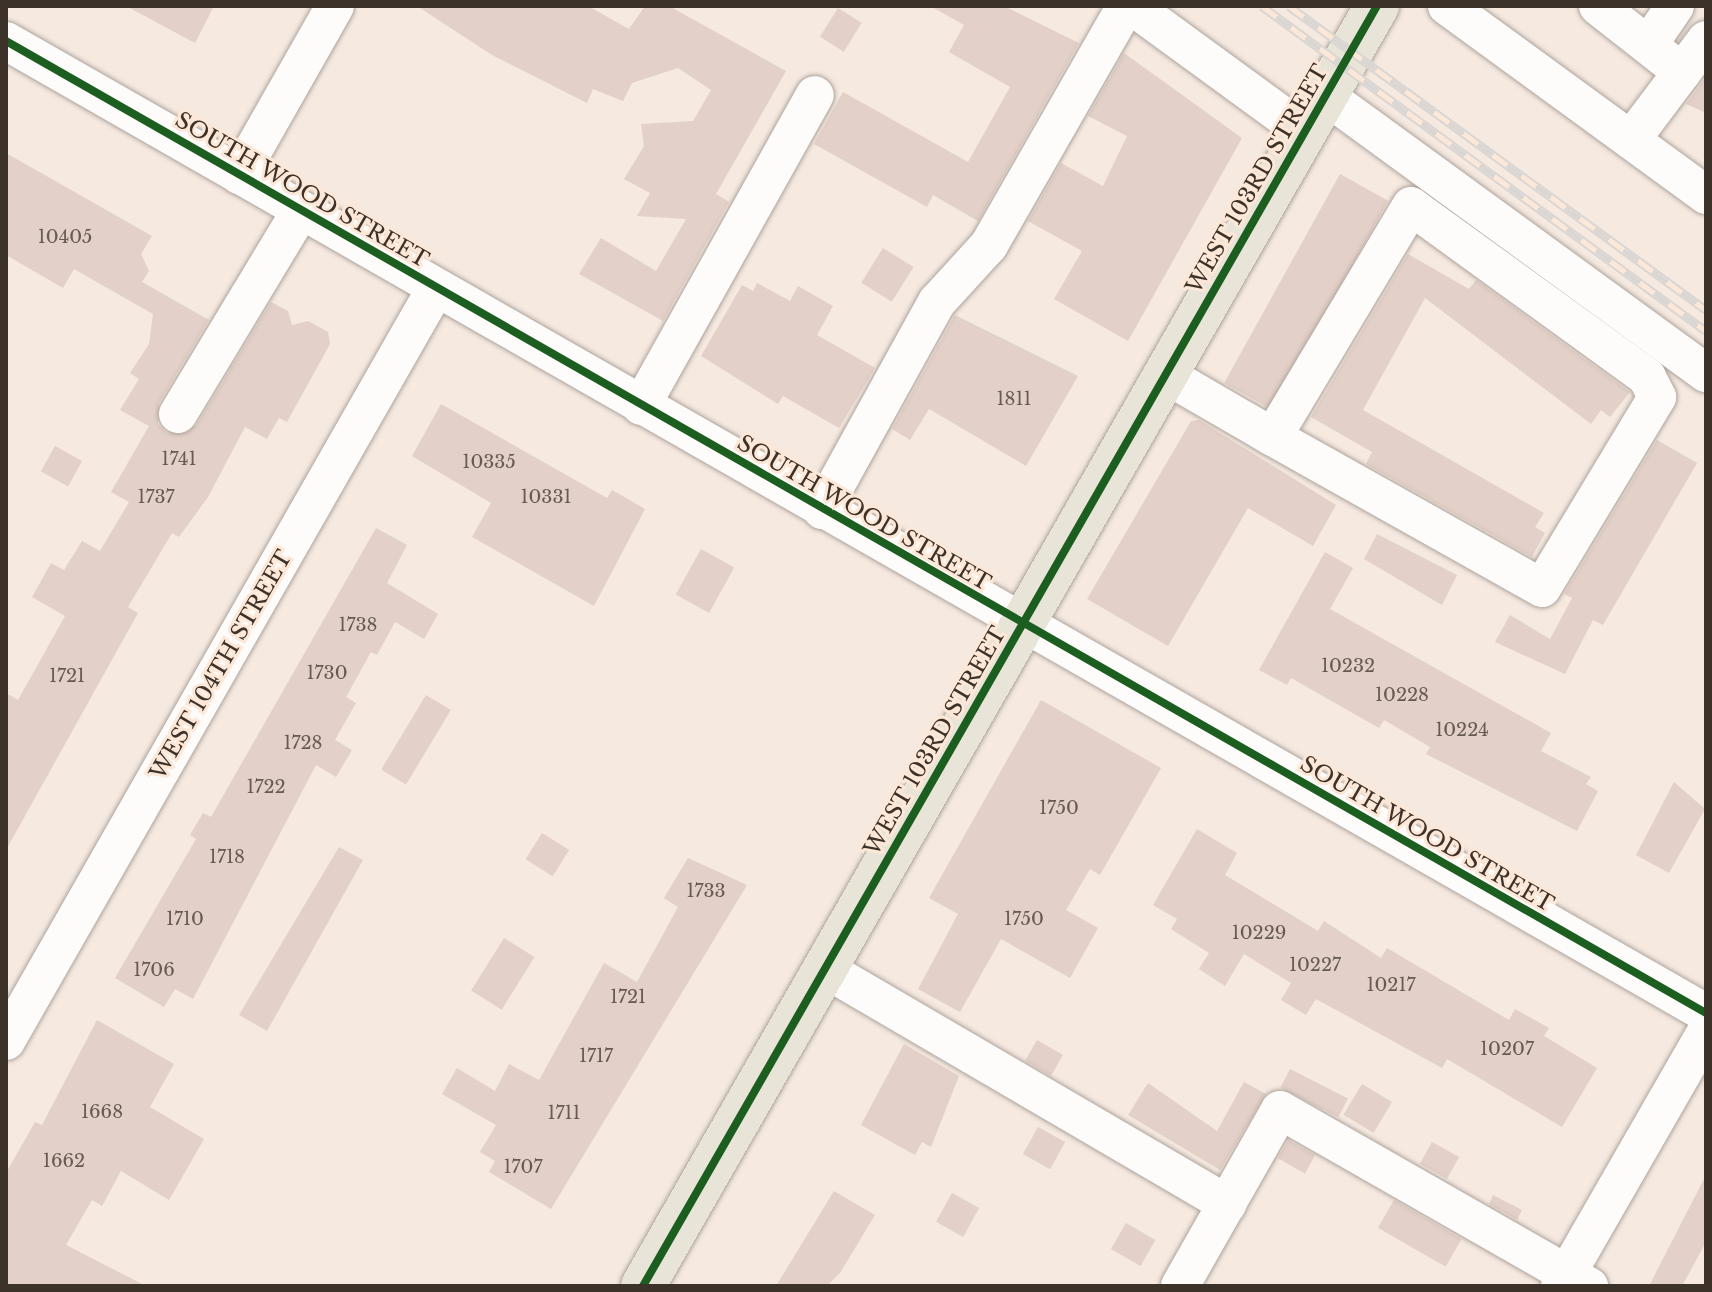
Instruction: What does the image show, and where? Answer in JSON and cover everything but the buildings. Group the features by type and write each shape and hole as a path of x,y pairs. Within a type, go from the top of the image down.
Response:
{"main road":[{"name":"WEST 103RD STREET","path":"643,1286 1377,6"}],"street":[{"path":"239,175 335,6"},
{"path":"822,510 937,302 989,245 1129,6 1315,114 1706,373"},
{"path":"1447,6 1706,195"},
{"path":"1598,6 1682,72"},
{"path":"1649,44 1675,6"},
{"path":"1631,140 1706,40"},
{"name":"SOUTH WOOD STREET","path":"6,41 1706,1013"},
{"path":"641,406 815,95"},
{"path":"1166,375 1273,437 1542,588 1657,397 1647,377 1411,206 1273,437"},
{"path":"178,414 301,210"},
{"name":"WEST 104TH STREET","path":"6,1041 436,288"},
{"path":"825,969 1227,1204"},
{"path":"1180,1286 1280,1110 1572,1282 1706,1032"}],"railway":[{"path":"1262,6 1706,331"},
{"path":"1289,6 1706,310"}],"cycle path":[{"path":"643,1286 1377,6"},
{"path":"6,41 1706,1013"}]}
